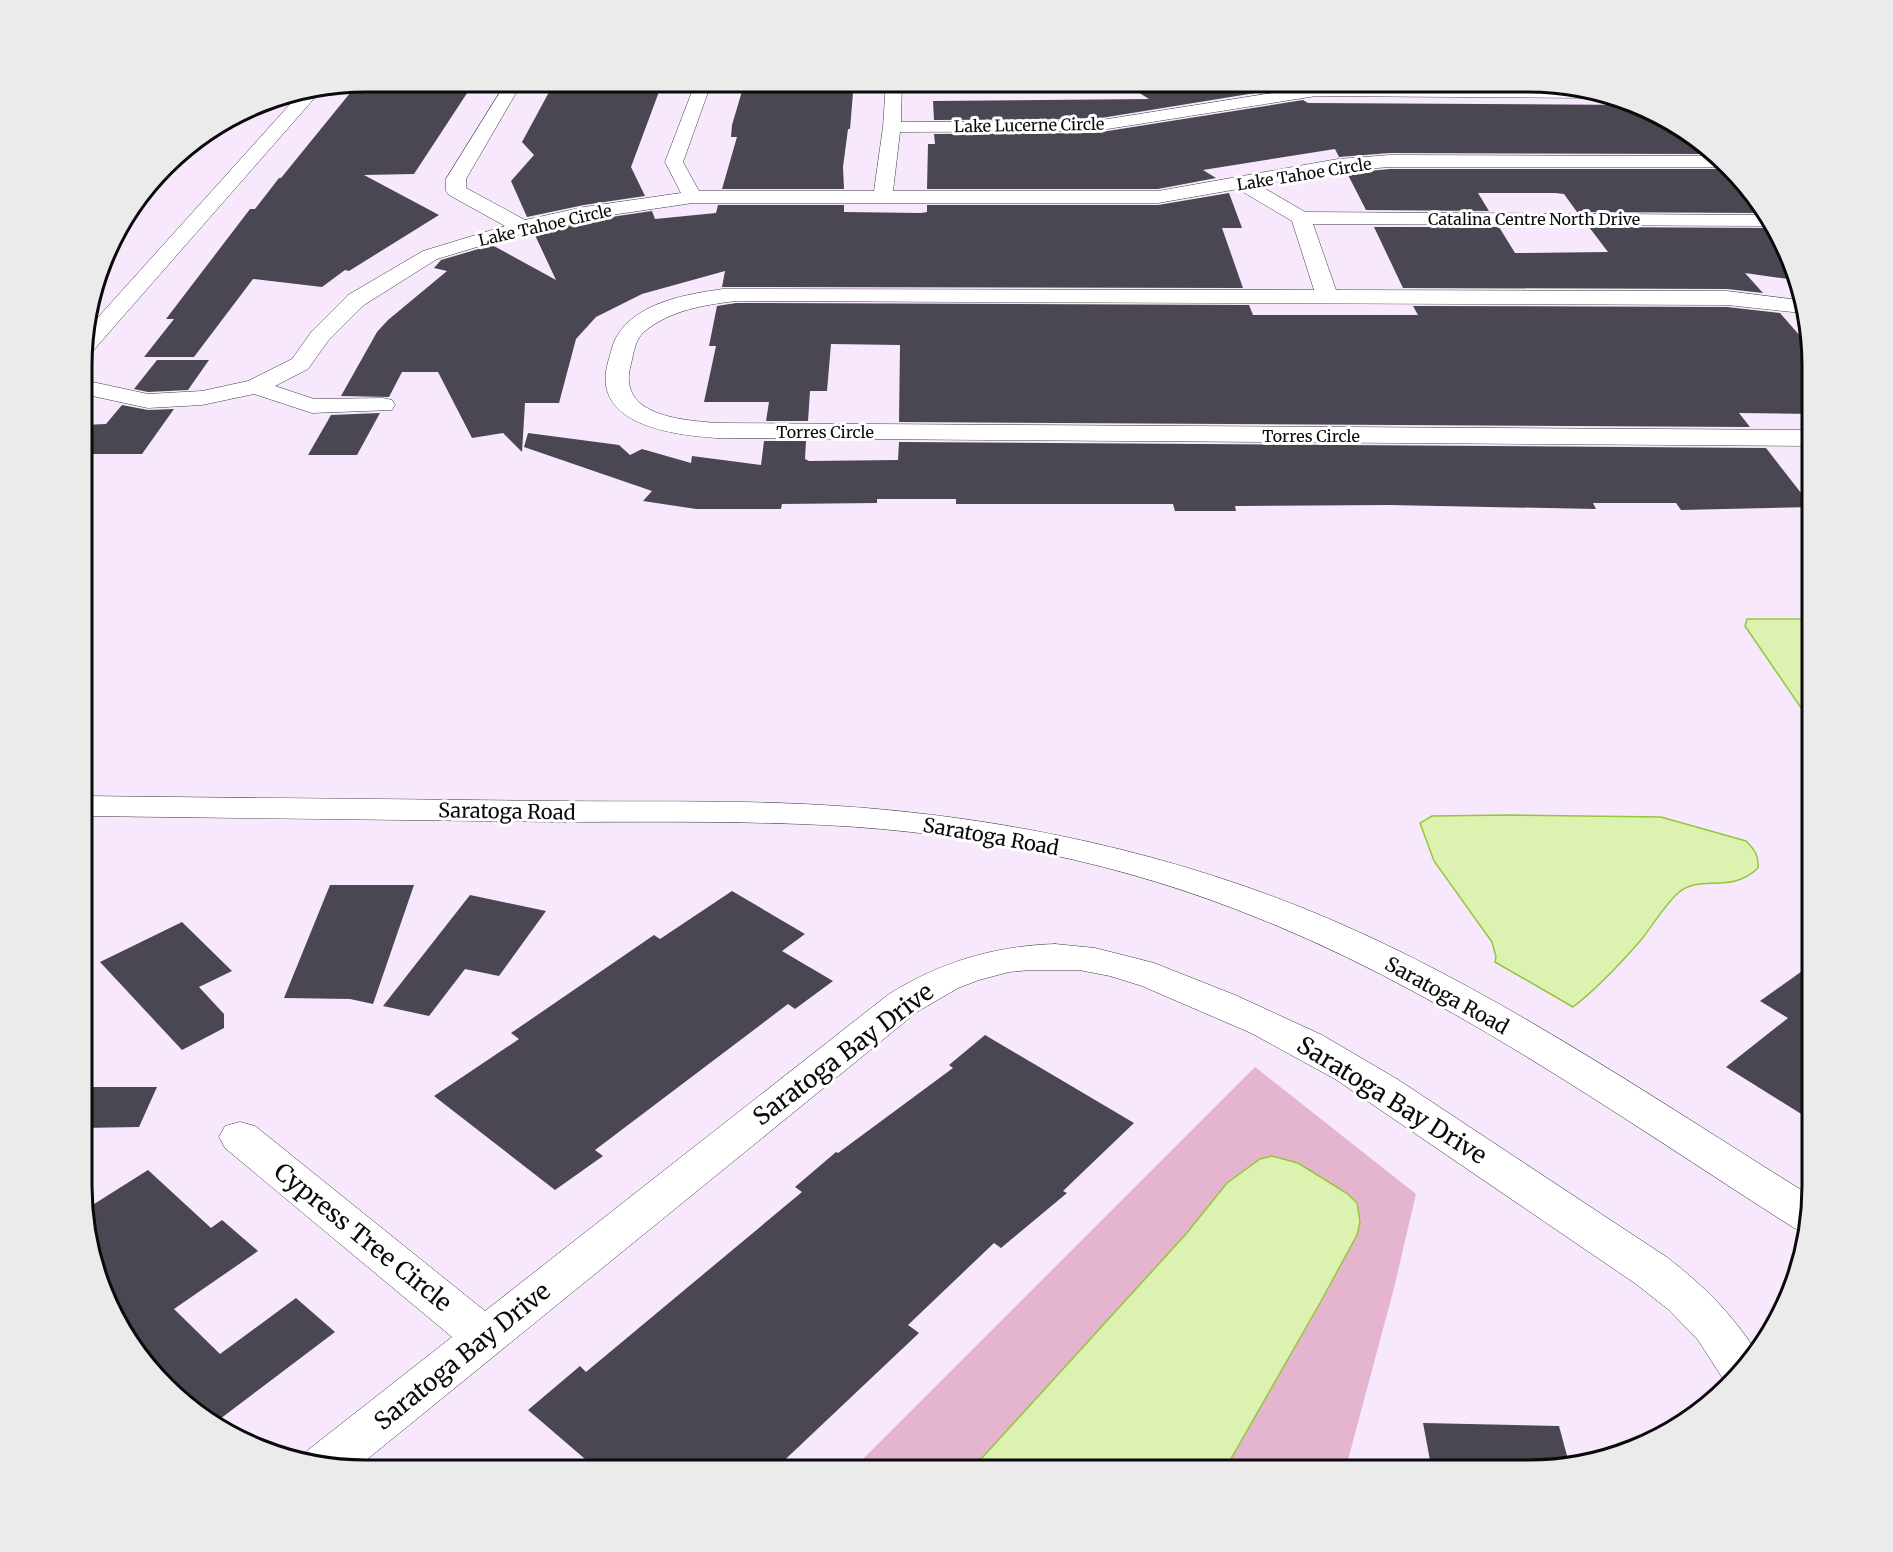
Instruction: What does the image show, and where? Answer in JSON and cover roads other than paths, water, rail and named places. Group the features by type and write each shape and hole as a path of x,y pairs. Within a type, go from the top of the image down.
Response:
{"street":[{"path":"508,92 456,179 456,191 522,227"},
{"path":"693,197 674,162 700,92"},
{"path":"883,197 892,127 894,92"},
{"name":"Lake Lucerne Circle","path":"892,127 1095,126 1310,92"},
{"name":"Lake Lucerne Circle","path":"1456,92 1552,93"},
{"path":"93,336 304,99"},
{"name":"Lake Tahoe Circle","path":"92,388 148,400 202,398 255,387 300,364 320,336 356,300 430,255 522,227 584,213 693,197 1158,197 1338,165 1390,161 1711,162"},
{"path":"1242,183 1301,218 1327,295"},
{"name":"Catalina Centre North Drive","path":"1301,218 1760,221"},
{"name":"Torres Circle","path":"1795,306 1727,298 736,294 688,302 667,309 635,327 626,338 616,375 616,387 622,399 634,409 652,418 702,430 1802,438"},
{"path":"255,387 312,406 383,405"},
{"name":"Saratoga Road","path":"92,806 802,814 904,821 996,834 1108,858 1176,877 1278,912 1378,956 1478,1010 1800,1211"},
{"name":"Saratoga Bay Drive","path":"333,1458 903,1003 926,988 962,971 1014,959 1047,956 1113,963 1144,972 1243,1012 1369,1080 1652,1271 1685,1297 1714,1327 1738,1362"},
{"name":"Cypress Tree Circle","path":"240,1137 486,1337"}]}
